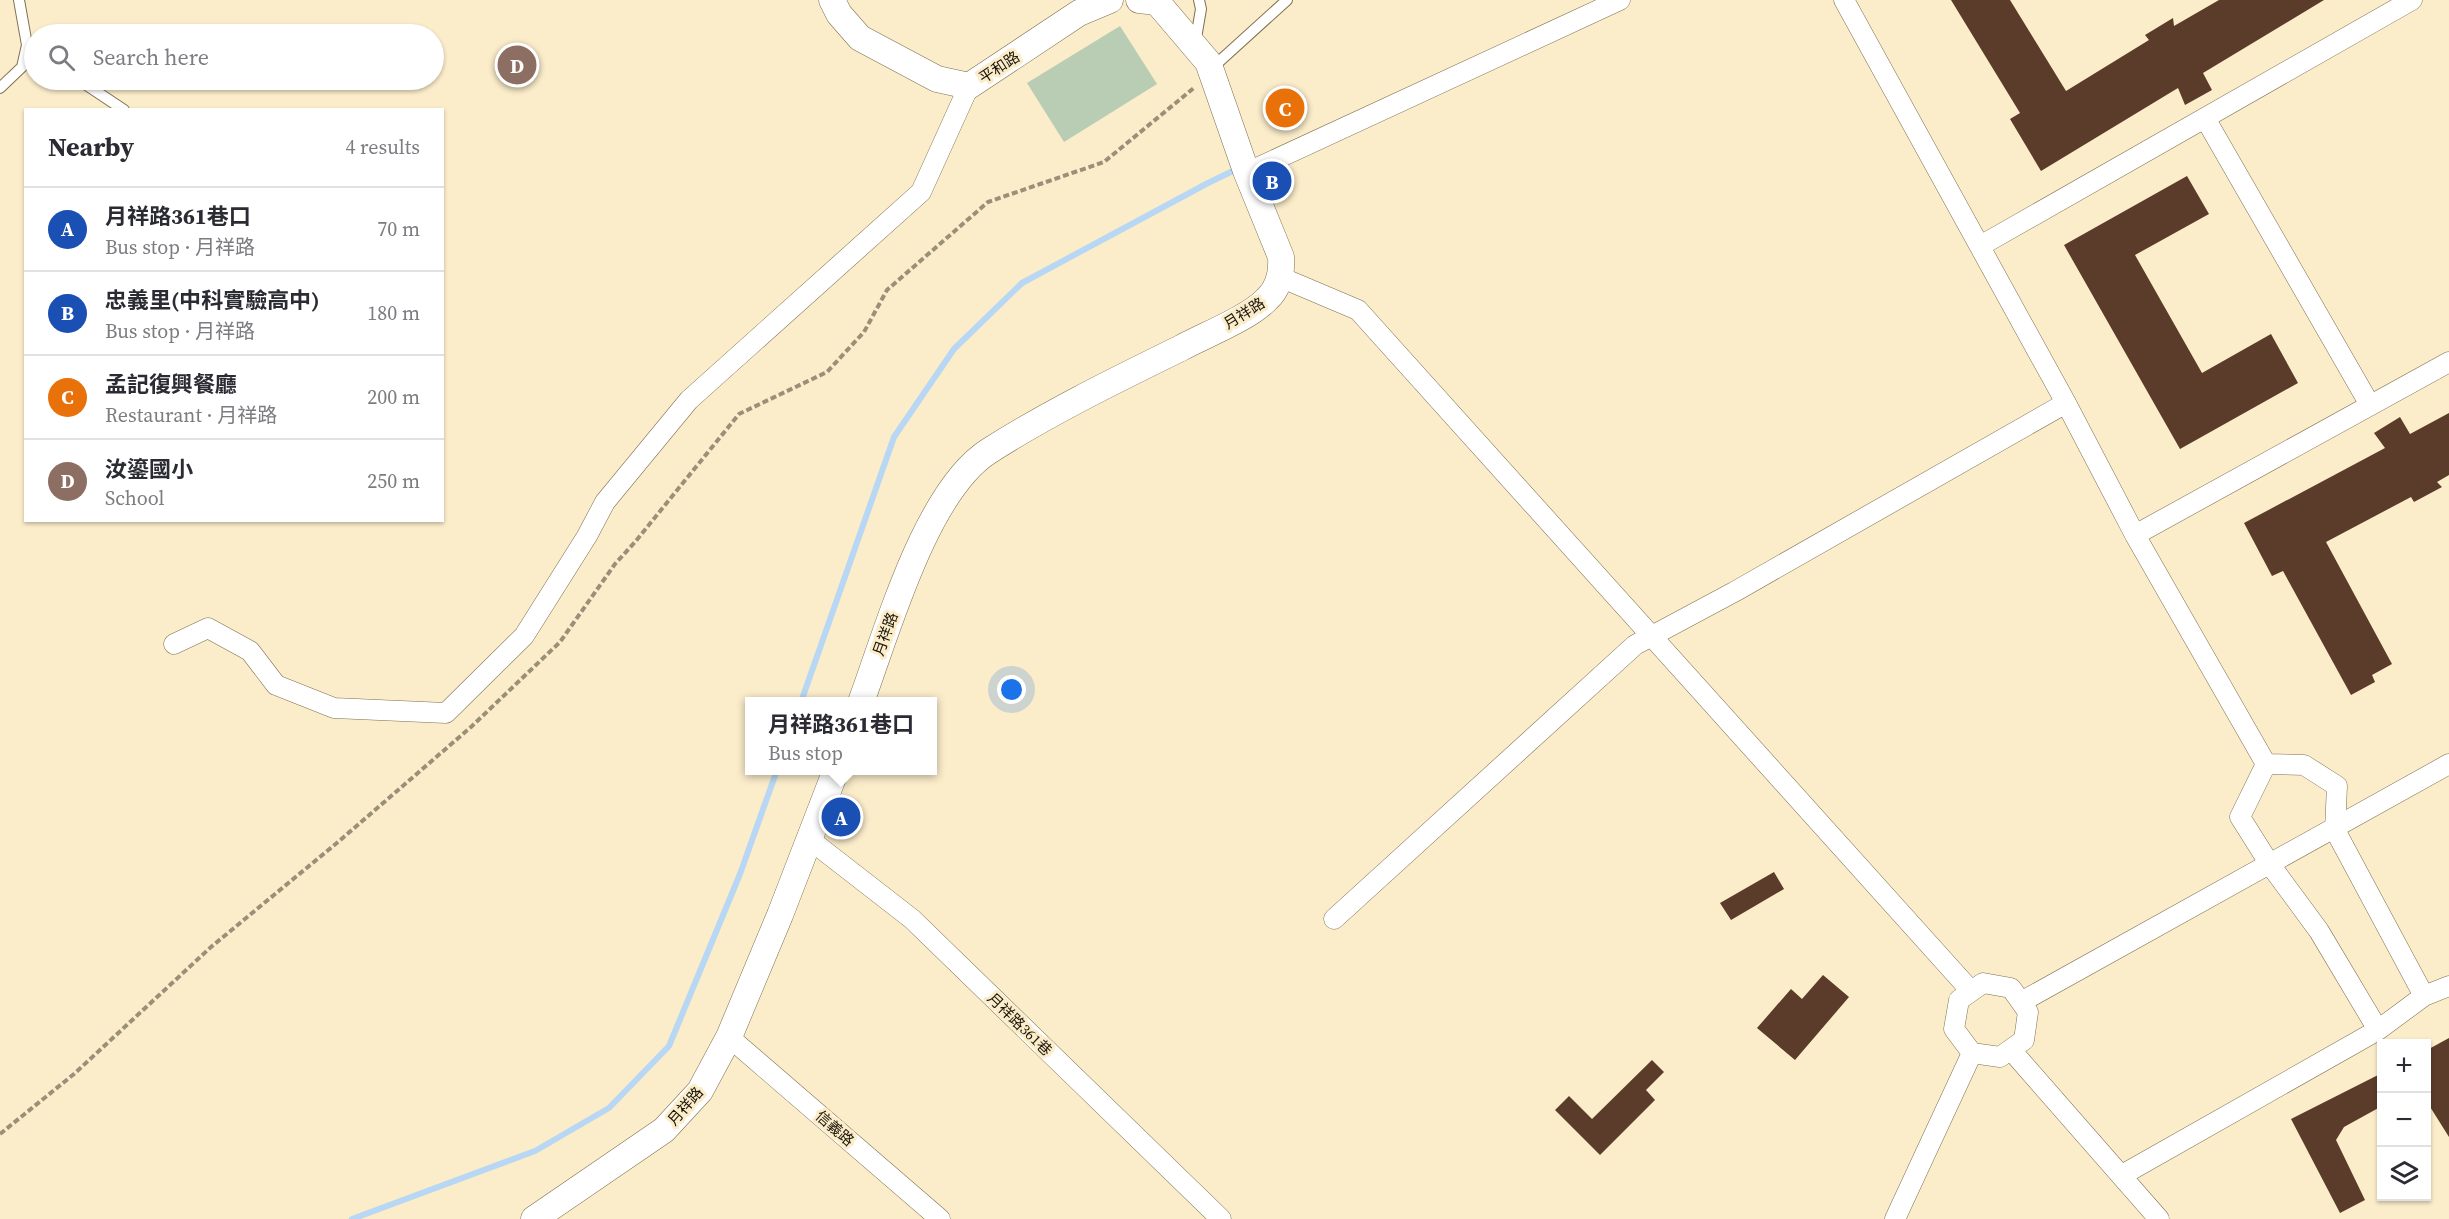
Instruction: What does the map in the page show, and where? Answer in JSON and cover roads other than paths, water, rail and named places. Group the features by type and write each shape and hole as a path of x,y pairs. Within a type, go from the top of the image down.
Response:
{"street":[{"name":"平和路","path":"832,0 839,14 860,38 937,80 969,86 1079,13 1110,0"},
{"path":"1139,0 1157,2 1208,62 1244,167 1281,257 1280,277 1358,310 1971,991"},
{"path":"1244,167 1620,0"},
{"path":"1844,0 2066,403 2135,536 2266,764"},
{"path":"1980,246 2412,0"},
{"path":"174,644 208,628 250,651 276,685 334,708 446,713 524,636 587,536 605,502 689,400 921,192 969,86"},
{"path":"2205,118 2370,405"},
{"name":"月祥路","path":"863,697 915,554 957,480 987,452 1088,394 1236,320 1266,301 1277,286 1280,277"},
{"path":"2135,536 2449,362"},
{"path":"1334,919 1635,645 2066,403"},
{"path":"2266,764 2304,765 2337,786 2335,830 2424,996"},
{"path":"2266,764 2240,817 2269,863 2319,931 2378,1030"},
{"path":"2021,1002 2269,863 2335,830 2449,764"},
{"name":"月祥路","path":"534,1219 664,1130 700,1090 729,1037 834,775"},
{"name":"月祥路361巷","path":"809,839 912,919 1221,1219"},
{"path":"1983,983 2011,988 2028,1012 2024,1040 2000,1057 1971,1053 1954,1029 1959,1000 1971,991 1983,983"},
{"path":"2122,1175 2378,1030 2424,996 2449,986"},
{"name":"信義路","path":"729,1037 940,1219"},
{"path":"2011,1050 2159,1219"},
{"path":"1895,1219 1971,1053"}],"lane":[{"path":"19,0 25,24"},
{"path":"1194,46 1201,9 1199,0"},
{"path":"1211,72 1287,0"},
{"path":"0,88 24,63"},
{"path":"94,90 121,108"}],"waterway":[{"path":"803,697 894,437 954,349 1022,283 1239,168"},
{"path":"352,1219 535,1151 609,1108 669,1046 740,874 775,775"}],"place":[{"name":"汝鎏國小","path":"517,65"},
{"name":"孟記復興餐廳","path":"1285,108"},
{"name":"忠義里(中科實驗高中)","path":"1272,181"},
{"name":"月祥路361巷口","path":"841,817"}]}
